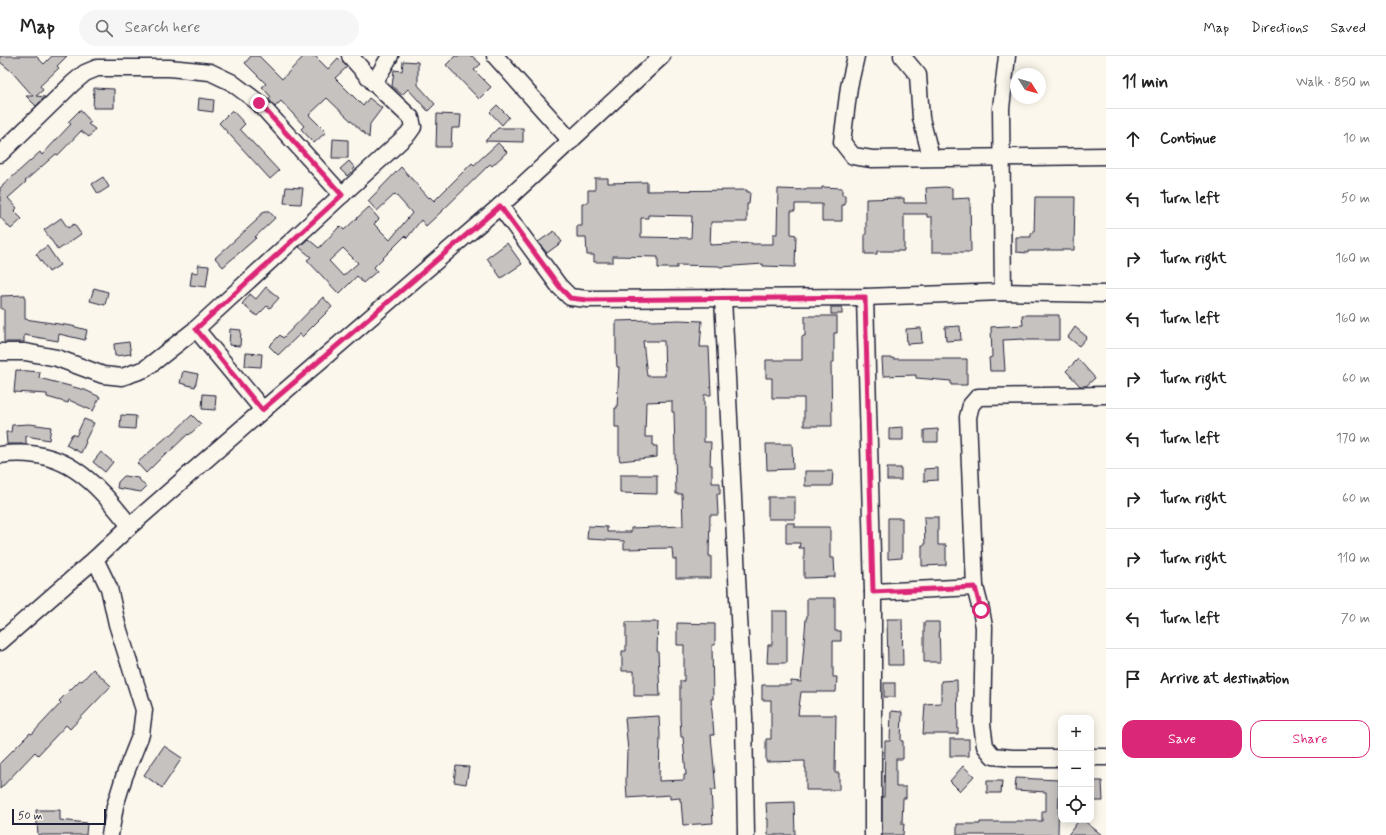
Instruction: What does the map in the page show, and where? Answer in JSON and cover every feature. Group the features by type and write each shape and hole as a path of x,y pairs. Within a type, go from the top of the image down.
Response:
{"street":[{"path":"0,352 25,352 57,358 103,375 122,377 145,369 196,329 408,134 413,127 411,118 374,83 350,56"},
{"path":"374,83 390,56"},
{"path":"495,56 571,141"},
{"path":"0,642 262,410 500,206 662,56"},
{"path":"856,56 849,87 842,142 853,156 872,159 931,157 1002,158 1106,156"},
{"path":"902,56 918,76 921,118 931,157"},
{"path":"1003,292 1001,108 1007,56"},
{"path":"2,148 85,73 97,68 169,62 210,72 231,82 259,103 342,195"},
{"path":"500,206 559,286 570,298 587,300 865,297 1003,292 1106,294"},
{"path":"865,297 873,592 873,835"},
{"path":"723,298 744,718 746,835"},
{"path":"196,329 262,410"},
{"path":"1058,758 1012,758 993,756 985,746 982,724 984,627 975,587 968,417 971,405 978,398 1106,395"},
{"path":"0,455 15,453 34,454 61,462 84,475 110,500 130,526"},
{"path":"95,559 109,588 117,624 144,710 140,734 115,806 110,835"},
{"path":"873,592 975,587"},
{"path":"1094,757 1106,757"}],"building":[{"path":"0,56 36,56 44,64 52,56 67,56 57,66 59,68 40,86 43,90 36,96 45,97 36,106 26,96 33,96 11,71 0,62"},
{"path":"251,56 259,56 282,79 304,56 315,56 328,69 338,58 347,67 335,78 363,106 369,98 382,108 370,124 369,138 327,98 309,115 326,132 314,143 301,129 304,126 281,101 275,107 269,99 271,97 262,87 266,84 245,63"},
{"path":"455,56 472,56 481,64 474,70 491,87 479,99 446,65"},
{"path":"403,61 418,62 418,85 435,104 428,111 408,89 402,95 392,86 394,70 402,71"},
{"path":"94,88 114,89 114,108 93,108"},
{"path":"199,98 214,100 213,112 198,110"},
{"path":"497,105 509,117 502,125 490,112"},
{"path":"80,110 91,122 88,124 95,129 89,137 81,131 58,155 56,154 8,198 17,208 14,211 22,219 11,229 0,217 0,188 40,152 42,155 71,124 68,122"},
{"path":"232,110 245,124 240,129 279,171 270,179 219,123"},
{"path":"437,114 461,115 460,128 452,128 451,147 436,147"},
{"path":"498,128 523,128 523,142 485,141"},
{"path":"333,139 348,140 348,158 332,158"},
{"path":"498,143 507,152 492,166 490,164 426,226 421,220 407,238 405,236 374,267 377,271 363,283 357,276 339,294 307,260 311,257 299,247 308,239 319,248 340,226 344,230 369,207 379,219 374,224 390,240 412,213 395,194 377,211 368,201 401,167 429,198 430,197 434,201 472,163 474,165","holes":["343,248 358,263 343,276 329,261"]},
{"path":"349,161 355,168 347,176 340,169"},
{"path":"103,177 109,187 98,194 92,184"},
{"path":"595,178 608,178 608,183 647,182 647,191 747,190 747,192 750,192 749,204 747,204 747,222 711,222 710,245 752,243 773,244 773,234 777,234 778,189 806,190 822,189 822,187 842,188 842,195 845,195 845,205 842,205 842,221 822,221 822,204 795,204 795,211 791,211 791,234 796,235 795,267 763,266 763,264 720,267 677,265 677,268 658,268 658,257 613,256 613,262 594,262 594,255 587,255 586,237 577,237 577,226 582,226 582,203 588,203 588,190 595,190","holes":["648,215 692,216 691,238 641,237 641,218 648,218"]},
{"path":"286,187 303,188 301,204 284,203"},
{"path":"926,188 952,188 952,199 970,198 971,252 932,252 932,217 927,217 927,214 904,214 904,251 877,251 877,254 865,254 866,199 904,198 904,203 927,203"},
{"path":"1035,197 1075,197 1074,250 1028,251 1028,253 1016,252 1016,237 1031,237 1031,233 1034,233"},
{"path":"265,211 269,211 275,218 255,237 256,238 223,267 215,258"},
{"path":"61,218 68,228 74,224 81,234 58,250 44,230"},
{"path":"554,231 562,242 547,253 538,242"},
{"path":"507,243 522,264 501,278 487,258"},
{"path":"47,246 60,265 49,272 36,254"},
{"path":"198,265 209,266 206,287 190,285 192,272 198,273"},
{"path":"266,287 279,298 270,308 267,306 257,316 242,304 250,294 256,299"},
{"path":"94,288 108,292 105,305 90,301"},
{"path":"25,295 25,319 72,326 87,330 85,340 59,334 58,341 24,335 24,342 4,342 4,309 1,309 1,296"},
{"path":"323,297 332,307 302,337 300,334 278,355 269,346 280,335 283,338"},
{"path":"831,307 842,307 842,314 831,314"},
{"path":"1022,315 1059,315 1059,340 1003,340 1005,371 990,371 989,358 992,357 991,327 1023,325"},
{"path":"805,316 837,316 837,333 834,333 834,362 831,362 832,426 804,426 804,398 772,398 772,378 766,378 766,360 802,360 802,336 805,336"},
{"path":"616,321 702,321 700,347 709,347 711,395 704,395 704,442 711,442 710,465 712,465 712,483 720,483 720,494 717,494 718,515 710,515 709,556 711,556 711,578 676,578 676,559 673,559 672,548 624,549 624,541 587,539 588,526 607,527 607,532 631,532 631,528 683,526 682,494 676,494 674,412 672,412 672,401 646,402 645,437 653,437 653,446 657,446 657,457 620,461 619,427 615,427 615,408 617,408 619,367 617,367","holes":["643,341 664,341 665,376 647,376"]},
{"path":"960,326 961,340 946,341 945,327"},
{"path":"1075,327 1087,337 1079,346 1068,337"},
{"path":"921,328 922,343 907,344 906,329"},
{"path":"230,329 241,330 240,346 229,345"},
{"path":"129,342 131,354 115,356 114,344"},
{"path":"246,353 262,354 261,367 245,366"},
{"path":"882,358 967,359 967,385 951,385 951,381 916,378 916,375 883,376"},
{"path":"1078,359 1095,378 1086,386 1080,386 1066,371"},
{"path":"16,370 40,372 39,378 85,390 100,397 93,411 69,400 68,403 47,397 47,394 14,392"},
{"path":"183,371 198,374 195,387 180,383"},
{"path":"203,394 216,395 215,410 202,409"},
{"path":"121,415 136,416 135,429 120,428"},
{"path":"192,415 201,424 167,454 166,453 146,473 137,463 170,434 171,435"},
{"path":"84,419 94,423 81,453 66,445 72,434 76,436"},
{"path":"30,424 51,427 49,440 26,436 26,444 7,444 6,432 11,432 12,425"},
{"path":"903,427 903,440 889,440 889,428"},
{"path":"938,429 938,442 924,442 924,430"},
{"path":"766,444 792,444 793,469 767,470"},
{"path":"101,452 113,462 105,472 93,462"},
{"path":"887,468 901,468 901,480 887,480"},
{"path":"938,468 938,480 924,481 924,469"},
{"path":"805,471 833,471 832,486 805,486"},
{"path":"620,475 657,475 657,494 620,493"},
{"path":"124,476 138,478 146,487 141,492 117,488 118,482"},
{"path":"768,497 795,497 795,519 768,519"},
{"path":"924,517 938,517 938,545 946,545 946,565 922,566 922,545 925,545"},
{"path":"888,518 902,518 902,558 888,559"},
{"path":"786,523 795,523 795,527 830,527 830,558 834,558 835,577 804,578 804,548 799,548 800,543 786,543"},
{"path":"807,598 835,598 835,631 841,631 841,641 833,641 833,677 837,677 836,692 801,692 798,715 836,715 835,773 839,773 839,790 806,790 805,761 766,762 766,739 771,739 771,700 762,700 762,685 791,685 791,681 801,682 807,618"},
{"path":"772,611 787,611 787,663 767,663 768,645 772,645"},
{"path":"887,619 902,619 903,665 888,665"},
{"path":"626,622 658,622 657,651 660,696 634,696 634,671 622,671 622,651 626,651"},
{"path":"924,622 939,622 940,662 924,662"},
{"path":"677,623 715,624 715,645 712,645 713,699 711,699 714,735 711,735 716,790 711,790 713,823 683,825 680,798 670,799 670,795 627,798 626,781 628,751 625,718 659,716 659,781 684,780 684,775 686,775 680,717 680,681 684,681 684,645 677,645"},
{"path":"93,669 111,686 70,729 66,725 38,755 35,752 0,789 0,763 30,733 32,734 61,703 59,701"},
{"path":"957,680 958,734 923,734 925,704 941,703 941,681"},
{"path":"884,683 895,683 895,697 884,697"},
{"path":"891,711 902,712 901,741 903,741 903,759 896,759 896,787 906,787 906,798 903,798 903,835 882,835 882,797 884,797 885,741 890,741"},
{"path":"950,739 969,739 969,756 950,756"},
{"path":"164,746 182,758 162,788 144,775"},
{"path":"456,766 469,767 466,784 454,782"},
{"path":"963,766 974,776 960,791 950,781"},
{"path":"1016,778 1058,780 1058,835 957,835 957,824 1042,821 1042,811 1046,811 1046,792 1015,790"},
{"path":"987,781 1002,781 1001,793 987,793"},
{"path":"1094,781 1102,781 1103,801 1094,801"},
{"path":"794,802 795,835 768,835 766,803"},
{"path":"36,810 60,810 60,820 87,823 86,835 38,835"},
{"path":"1077,823 1087,823 1102,835 1068,835"}],"route":[{"path":"259,103 342,195 196,329 262,410 500,206 559,286 570,298 587,300 865,297 873,592 975,587 981,610"}]}
